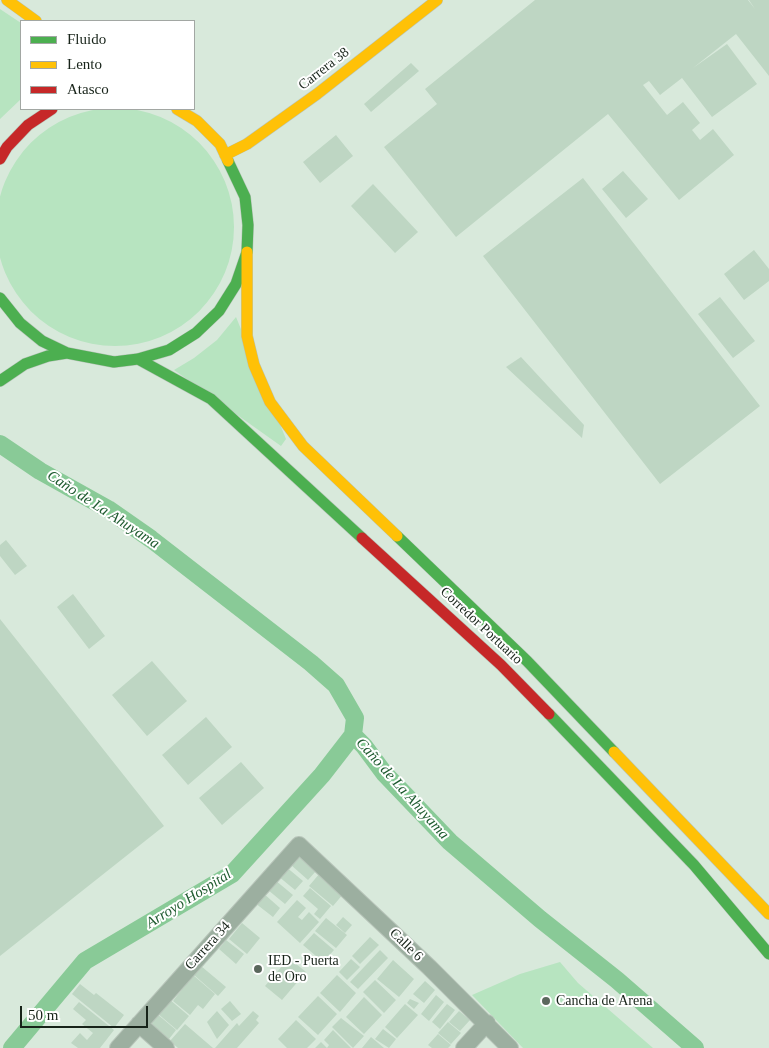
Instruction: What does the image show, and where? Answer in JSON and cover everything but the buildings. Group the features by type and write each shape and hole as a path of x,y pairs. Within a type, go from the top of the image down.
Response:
{"main road":[{"path":"7,0 35,20"},
{"name":"Carrera 38","path":"225,154 247,144 317,94 437,0"},
{"path":"0,159 7,147 28,125 50,110"},
{"path":"1,299 20,323 42,341 68,353 91,360 114,362 138,359 176,346 196,333 219,311 236,284 247,252 248,225 245,197 220,144 197,121 178,110"},
{"name":"Corredor Portuario","path":"247,252 247,336 254,365 270,402 303,446 527,661 769,914"},
{"path":"0,316 1,299"},
{"path":"0,381 25,364 48,356 68,353"},
{"name":"Corredor Portuario","path":"138,359 211,399 501,664 694,865 769,954"}],"street":[{"name":"Calle 6","path":"299,845 487,1023 510,1048"},
{"name":"Carrera 34","path":"118,1048 299,845"},
{"path":"464,1048 487,1023"},
{"path":"139,1024 166,1048"}],"green space":[{"path":"0,9 20,22 20,100 0,119"},
{"path":"92,110 138,110 150,113 171,122 191,135 207,151 220,171 229,192 234,215 234,239 229,262 220,283 207,303 191,319 171,332 150,341 127,346 103,346 80,341 59,332 39,319 16,293 5,273 -1,254 -1,200 5,181 16,161 39,135 49,128 69,117"},
{"path":"236,317 286,439 281,446 174,370 194,358 217,340"},
{"path":"560,962 578,983 653,1048 523,1048 472,995 520,974"}],"waterway":[{"name":"Caño de La Ahuyama","path":"0,444 40,471 108,509 151,539 311,663 336,685 355,718 353,735 364,746 384,773 450,842 540,919 617,980 695,1048"},
{"name":"Arroyo Hospital","path":"12,1048 85,961 232,874 322,775 353,735"}],"traffic: fast":[{"path":"0,298 20,323 42,341 67,353 114,362 138,359 169,350 196,333 219,311 236,284 247,252 248,225 245,197 228,161"},
{"path":"0,381 25,364 48,356 67,353"},
{"path":"138,359 211,399 362,538"},
{"path":"397,536 527,661 614,752"},
{"path":"549,714 694,865 769,954"}],"traffic: slow":[{"path":"7,0 35,20"},
{"path":"225,155 247,144 317,94 437,0"},
{"path":"179,110 197,121 220,144 228,161"},
{"path":"247,252 247,336 254,365 270,402 303,446 397,536"},
{"path":"614,752 769,914"}],"traffic: jam":[{"path":"0,159 7,147 28,125 50,110"},
{"path":"362,538 501,665 549,714"}],"place":[{"name":"IED - Puerta de Oro","path":"258,969"},
{"name":"Cancha de Arena","path":"546,1001"}]}
